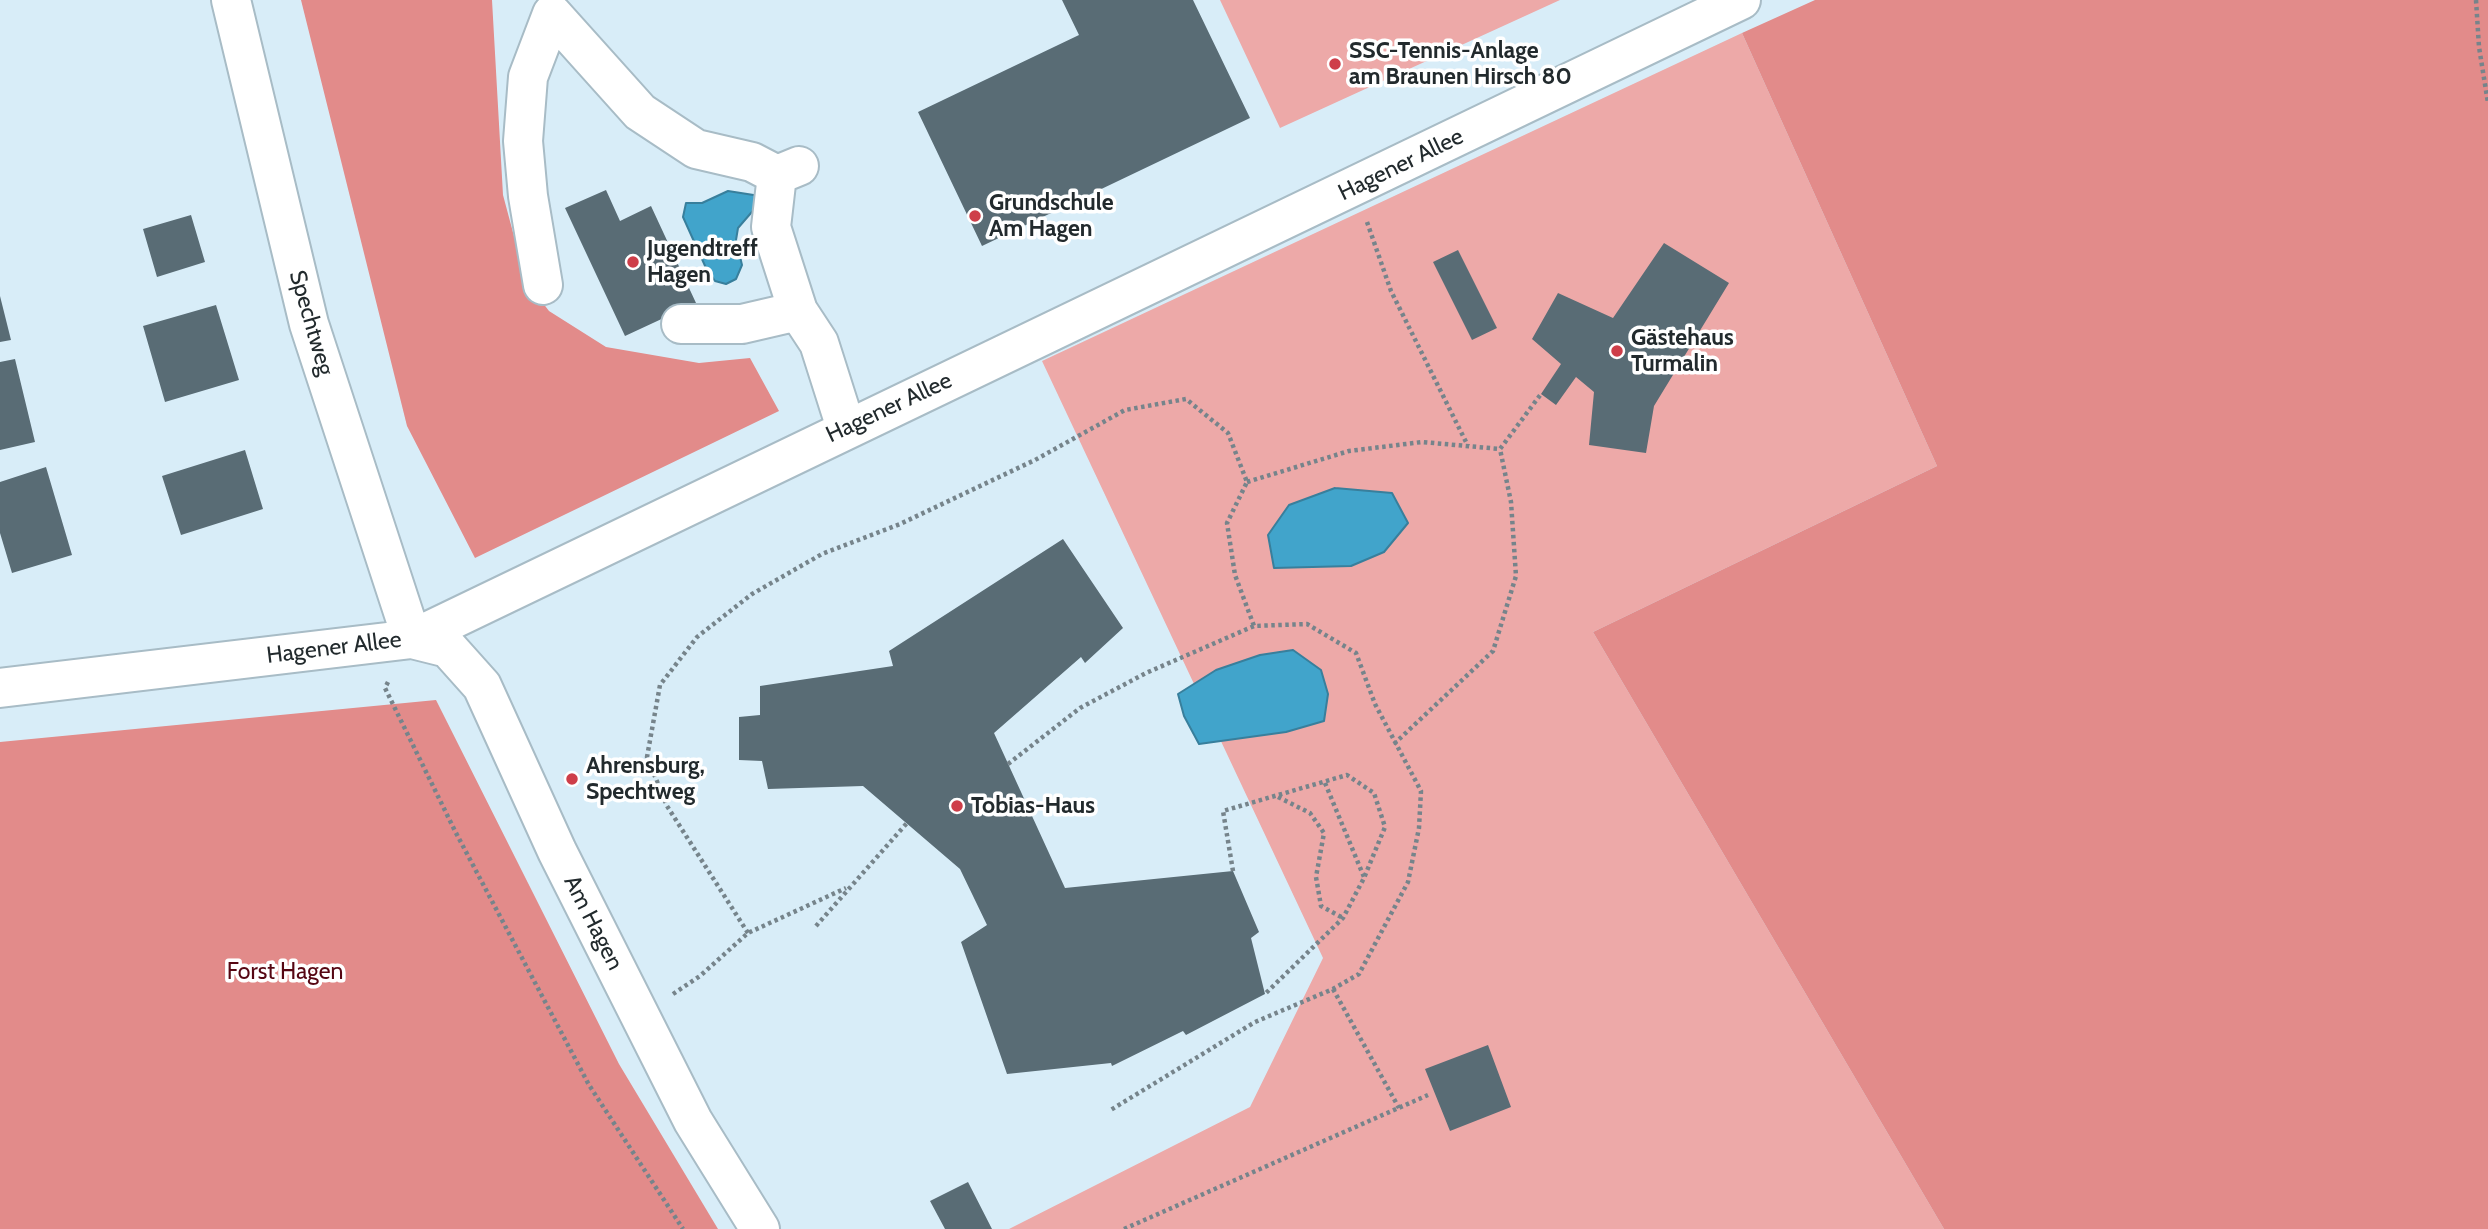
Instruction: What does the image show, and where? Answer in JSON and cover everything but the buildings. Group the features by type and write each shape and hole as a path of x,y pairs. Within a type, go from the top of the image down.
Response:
{"street":[{"name":"Spechtweg","path":"231,0 309,324 412,639"},
{"name":"Hagener Allee","path":"0,688 412,639 846,428 1355,188 1741,0"},
{"path":"542,285 528,196 523,141 528,77 551,14 640,112 696,149 789,170 771,228 798,310 819,343 846,428"},
{"path":"681,324 742,324 798,310"},
{"name":"Am Hagen","path":"412,639 448,649 482,686 557,851 692,1121 760,1229"}],"path":[{"path":"2476,0 2479,47 2488,103"},
{"path":"1355,188 1391,291 1468,446"},
{"path":"1394,744 1493,651 1516,576 1511,502 1500,449 1541,394"},
{"path":"748,933 667,806 647,757 660,685 697,637 752,594 822,554 900,524 1034,460 1125,411 1186,399 1228,433 1247,482"},
{"path":"1254,626 1235,575 1227,523 1247,482 1349,451 1422,442 1500,449"},
{"path":"1008,764 1080,708 1146,673 1254,626 1307,624 1356,653 1374,704 1420,791 1419,828 1408,882 1359,974 1334,989 1255,1022 1109,1111"},
{"path":"412,639 385,688 589,1084 683,1229"},
{"path":"1233,871 1223,811 1347,775 1374,793 1385,827 1364,878 1343,918 1265,994"},
{"path":"1325,783 1364,878"},
{"path":"1278,797 1310,813 1324,833 1316,877 1321,906 1343,918"},
{"path":"816,926 846,888 907,823"},
{"path":"640,1016 700,976 748,933 846,888"},
{"path":"1334,989 1399,1108"},
{"path":"1124,1229 1428,1095"}],"shaded area":[{"name":"SSC-Tennis-Anlage am Braunen Hirsch 80","path":"1220,0 1560,0 1280,128"},
{"path":"1742,33 1937,466 1593,632 1944,1229 1009,1229 1250,1107 1323,958 1042,361"}],"green space":[{"path":"301,0 492,0 503,195 526,281 549,311 606,347 699,363 750,358 779,411 475,558 407,426"},
{"path":"1815,0 2488,0 2488,1229 1944,1229 1593,632 1937,466 1742,33"},
{"name":"Forst Hagen","path":"436,700 619,1064 718,1229 0,1229 0,742"}],"water":[{"path":"728,191 760,196 757,206 738,228 736,240 742,265 736,279 726,284 715,281 706,268 683,217 686,203 702,203"},
{"path":"1335,488 1392,493 1408,523 1384,552 1351,566 1274,568 1268,535 1289,505"},
{"path":"1293,650 1321,670 1328,694 1324,721 1286,732 1199,744 1184,716 1178,694 1216,670 1260,655"}],"place":[{"name":"SSC-Tennis-Anlage am Braunen Hirsch 80","path":"1335,64"},
{"name":"Grundschule Am Hagen","path":"975,216"},
{"name":"Jugendtreff Hagen","path":"633,262"},
{"name":"Gästehaus Turmalin","path":"1617,351"},
{"name":"Ahrensburg, Spechtweg","path":"572,779"},
{"name":"Tobias-Haus","path":"957,806"}]}
